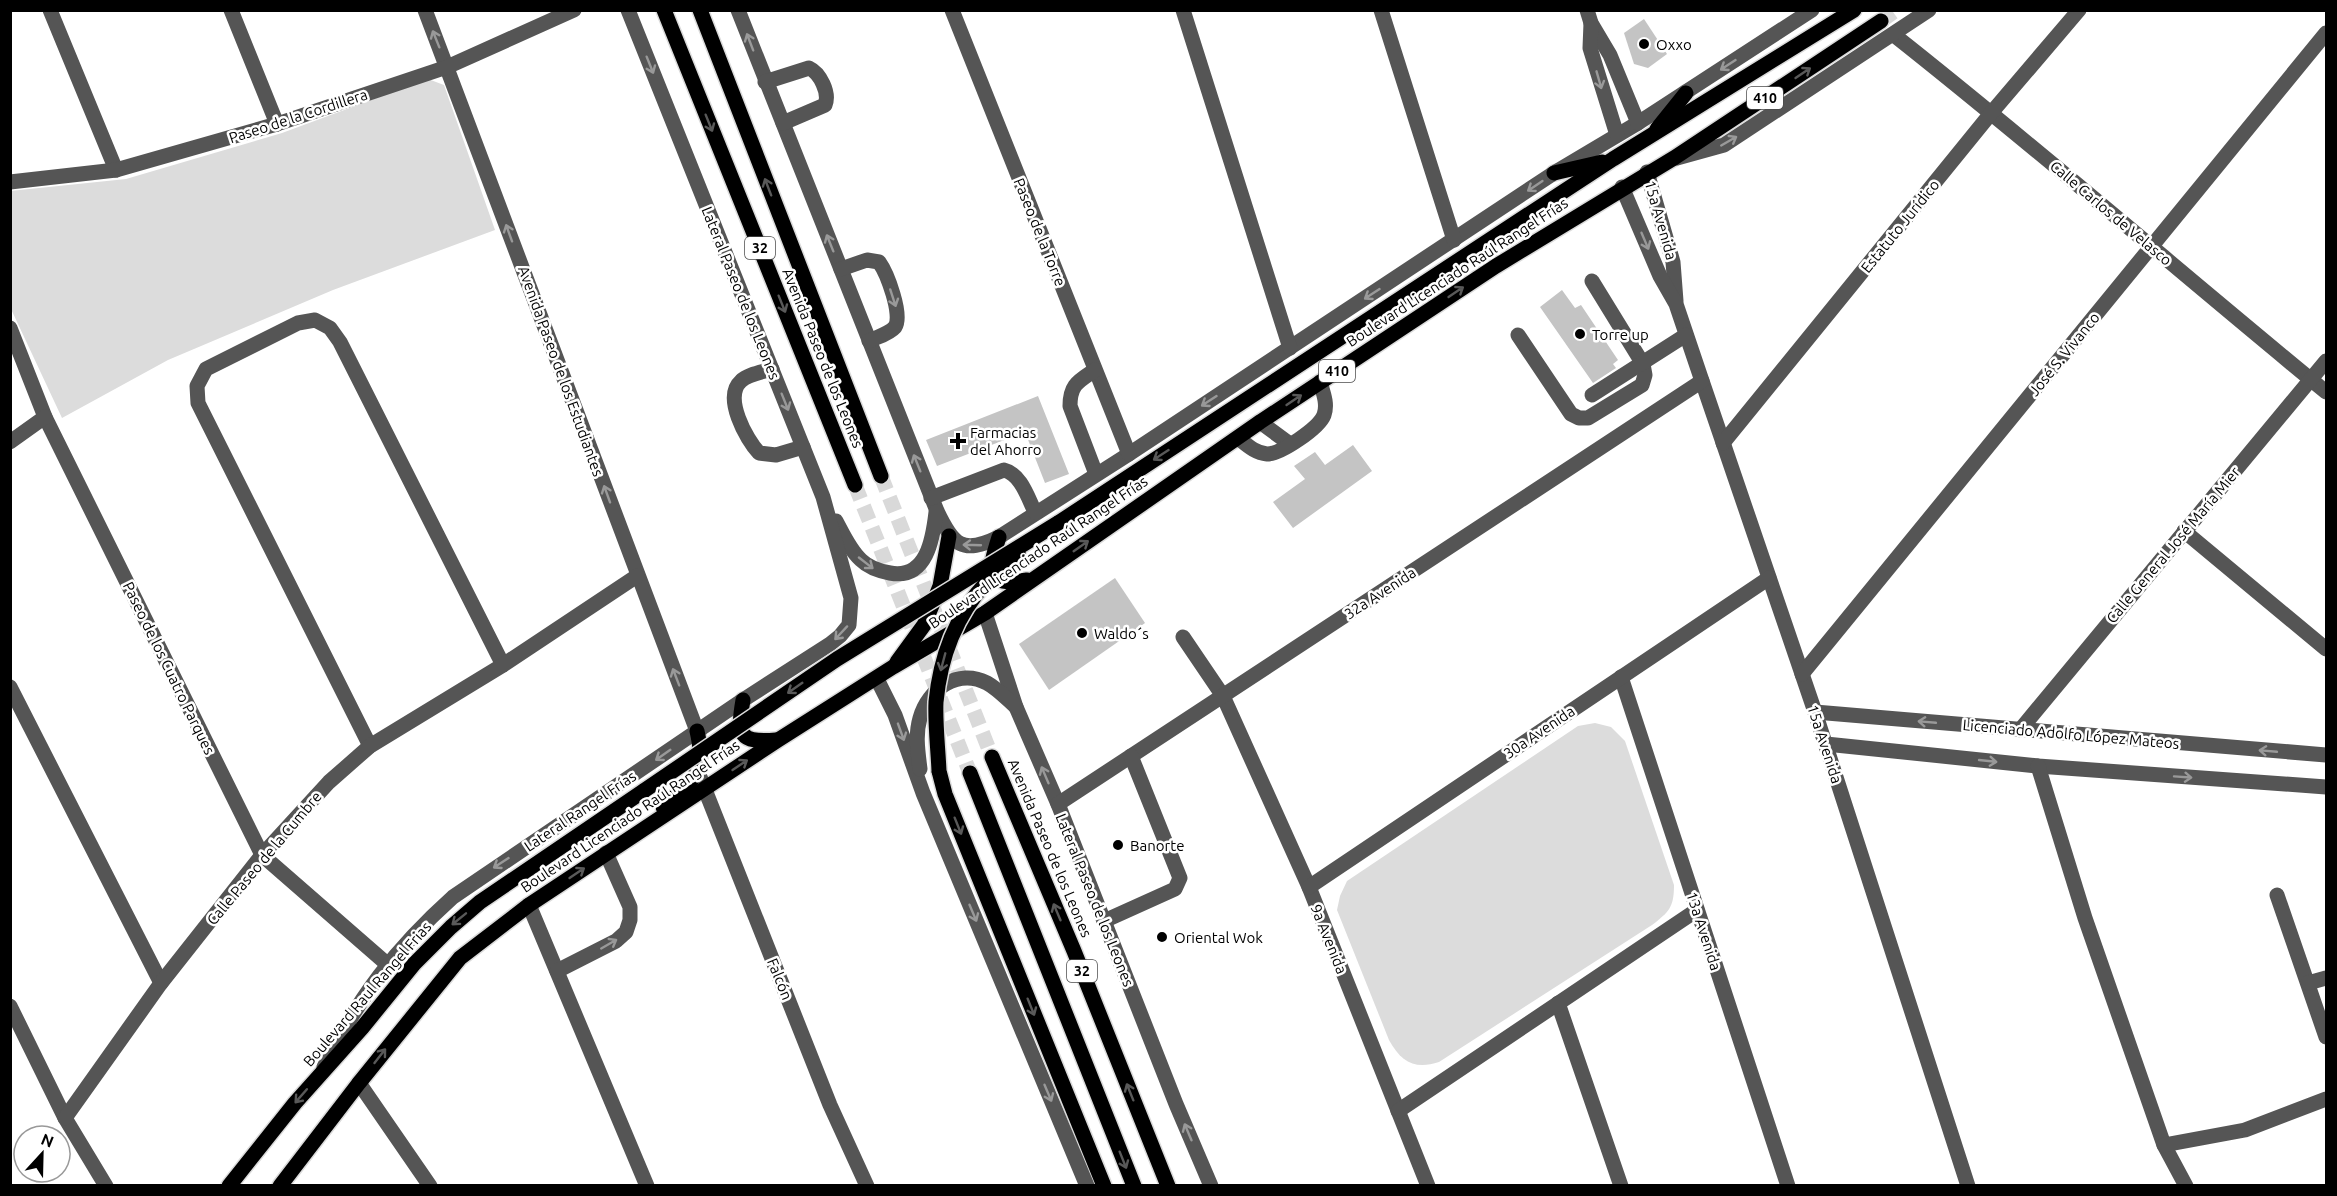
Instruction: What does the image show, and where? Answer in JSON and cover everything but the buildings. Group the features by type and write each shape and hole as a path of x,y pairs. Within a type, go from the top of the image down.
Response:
{"main road":[{"name":"Avenida Paseo de los Leones","path":"664,10 855,485"},
{"name":"Avenida Paseo de los Leones","path":"700,10 880,476"},
{"name":"Boulevard Licenciado Raúl Rangel Frías","path":"645,790 837,659 1058,523 1613,159 1854,10"},
{"name":"Boulevard Licenciado Raúl Rangel Frías","path":"280,1185 460,958 529,905 778,740 893,667 985,613 1260,422 1496,266 1647,172 1674,158 1881,21"},
{"path":"1649,138 1686,93"},
{"path":"1554,173 1613,159"},
{"path":"1058,523 987,582 967,607 954,630 942,663 936,703 939,771 945,794 1104,1185"},
{"path":"893,667 924,625 940,586 949,536"},
{"path":"999,537 992,562 992,573 998,581 1006,583 1033,579"},
{"path":"743,700 739,720 740,732 746,739 755,742 778,740"},
{"path":"620,844 693,781 698,772 701,747 697,731"},
{"name":"Avenida Paseo de los Leones","path":"992,757 1074,951 1168,1185"},
{"name":"32","path":"970,773 1134,1185"},
{"name":"Boulevard Raul Rangel Frias","path":"229,1185 414,964 451,927 480,902 645,790"}],"street":[{"path":"50,10 116,170"},
{"path":"231,10 277,124"},
{"name":"Avenida Paseo de los Estudiantes","path":"425,10 697,731"},
{"name":"Paseo de la Cordillera","path":"10,182 116,170 277,124 447,67 574,10"},
{"name":"Lateral Paseo de los Leones","path":"628,10 823,497 847,579"},
{"path":"738,10 934,504 949,536 961,544 972,546 982,545 999,537 1129,454 1554,173 1686,93 1812,10"},
{"name":"Paseo de la Torre","path":"952,10 1129,454"},
{"path":"1183,10 1290,348"},
{"path":"1381,10 1454,240"},
{"path":"1674,158 1724,145 1929,10"},
{"name":"Estatuto Jurídico","path":"1723,443 1992,112 2079,10"},
{"path":"1589,17 1610,55 1638,123"},
{"path":"1589,17 1590,48 1617,135"},
{"name":"José S. Vivanco","path":"1802,674 2326,33"},
{"name":"Calle Carlos de Velasco","path":"1894,35 1992,112 2151,248 2326,392"},
{"path":"765,82 809,68 817,72 828,100 825,105 819,110 783,123"},
{"name":"15a Avenida","path":"1647,172 1673,262 1676,304"},
{"name":"15a Avenida","path":"1622,188 1660,276 1676,304 1826,744 1968,1185"},
{"path":"841,269 867,260 879,262 884,270 898,314 897,322 889,332 869,341"},
{"path":"1518,335 1571,414 1579,418 1588,418 1642,385 1645,375 1643,364 1592,281"},
{"path":"370,746 198,403 197,386 206,369 220,360 298,323 315,320 330,328 503,665"},
{"name":"Paseo de los Cuatro Parques","path":"10,328 45,417 262,855 387,964"},
{"path":"1592,395 1686,335"},
{"name":"Calle General José María Mier","path":"2020,730 2326,361"},
{"path":"772,369 742,380 736,388 734,398 739,419 750,444 759,453 776,455 802,447"},
{"path":"1095,370 1074,386 1070,394 1070,405 1096,474"},
{"name":"32a Avenida","path":"1058,804 1702,381"},
{"path":"1238,438 1254,450 1265,454 1276,453 1290,444 1324,416 1326,407 1320,382"},
{"path":"10,442 45,417"},
{"path":"1260,422 1290,444"},
{"path":"934,504 1004,470 1016,477 1035,512"},
{"path":"823,497 861,560 875,570 900,575 915,568 928,554 933,536 934,504"},
{"path":"2184,531 2326,649"},
{"name":"Calle Paseo de la Cumbre","path":"65,1118 161,983 262,855 329,782 370,746 503,665 638,576"},
{"name":"30a Avenida","path":"1309,887 1768,578"},
{"name":"Lateral Rangel Frías","path":"322,1072 344,1026 360,1000 421,925 453,897 840,636 849,625 851,612 847,579"},
{"name":"Lateral Paseo de los Leones","path":"985,613 1016,707 1058,804 1211,1185"},
{"name":"9a Avenida","path":"1183,637 1223,696 1309,887 1428,1185"},
{"path":"923,793 917,739 920,718 929,698 951,680 969,677 988,683 1016,707"},
{"name":"13a Avenida","path":"1621,677 1788,1185"},
{"path":"876,679 895,716 923,793 1088,1185"},
{"path":"10,687 161,983"},
{"name":"Licenciado Adolfo López Mateos","path":"1815,712 2326,755"},
{"path":"1826,744 2038,766 2326,787"},
{"path":"1104,921 1175,889 1180,878 1131,756"},
{"path":"2038,766 2085,918 2164,1145 2186,1185"},
{"name":"Falcón","path":"698,772 830,1105 867,1185"},
{"path":"557,971 616,941 626,932 630,920 630,907 606,853"},
{"path":"2277,895 2326,1037"},
{"path":"529,905 646,1185"},
{"path":"1398,1111 1697,910"},
{"path":"2308,983 2326,978"},
{"path":"1558,1004 1621,1185"},
{"path":"10,1006 65,1118 106,1185"},
{"path":"359,1083 430,1185"},
{"path":"2164,1145 2245,1130 2326,1099"}],"shaded area":[{"path":"428,79 444,85 495,230 333,290 168,360 62,418 11,309 10,191 126,179 282,133"},
{"path":"1595,723 1611,727 1625,741 1674,885 1672,904 1652,925 1439,1062 1423,1065 1404,1059 1389,1040 1337,910 1347,881 1578,726"}],"tunnel":[{"path":"1881,21 1896,10"},
{"path":"881,476 992,757"},
{"path":"855,485 970,773"}],"place":[{"name":"Oxxo","path":"1644,44"},
{"name":"Torre up","path":"1580,334"},
{"name":"Farmacias del Ahorro","path":"958,441"},
{"name":"Waldo´s","path":"1082,633"},
{"name":"Banorte","path":"1118,845"},
{"name":"Oriental Wok","path":"1162,937"}]}
